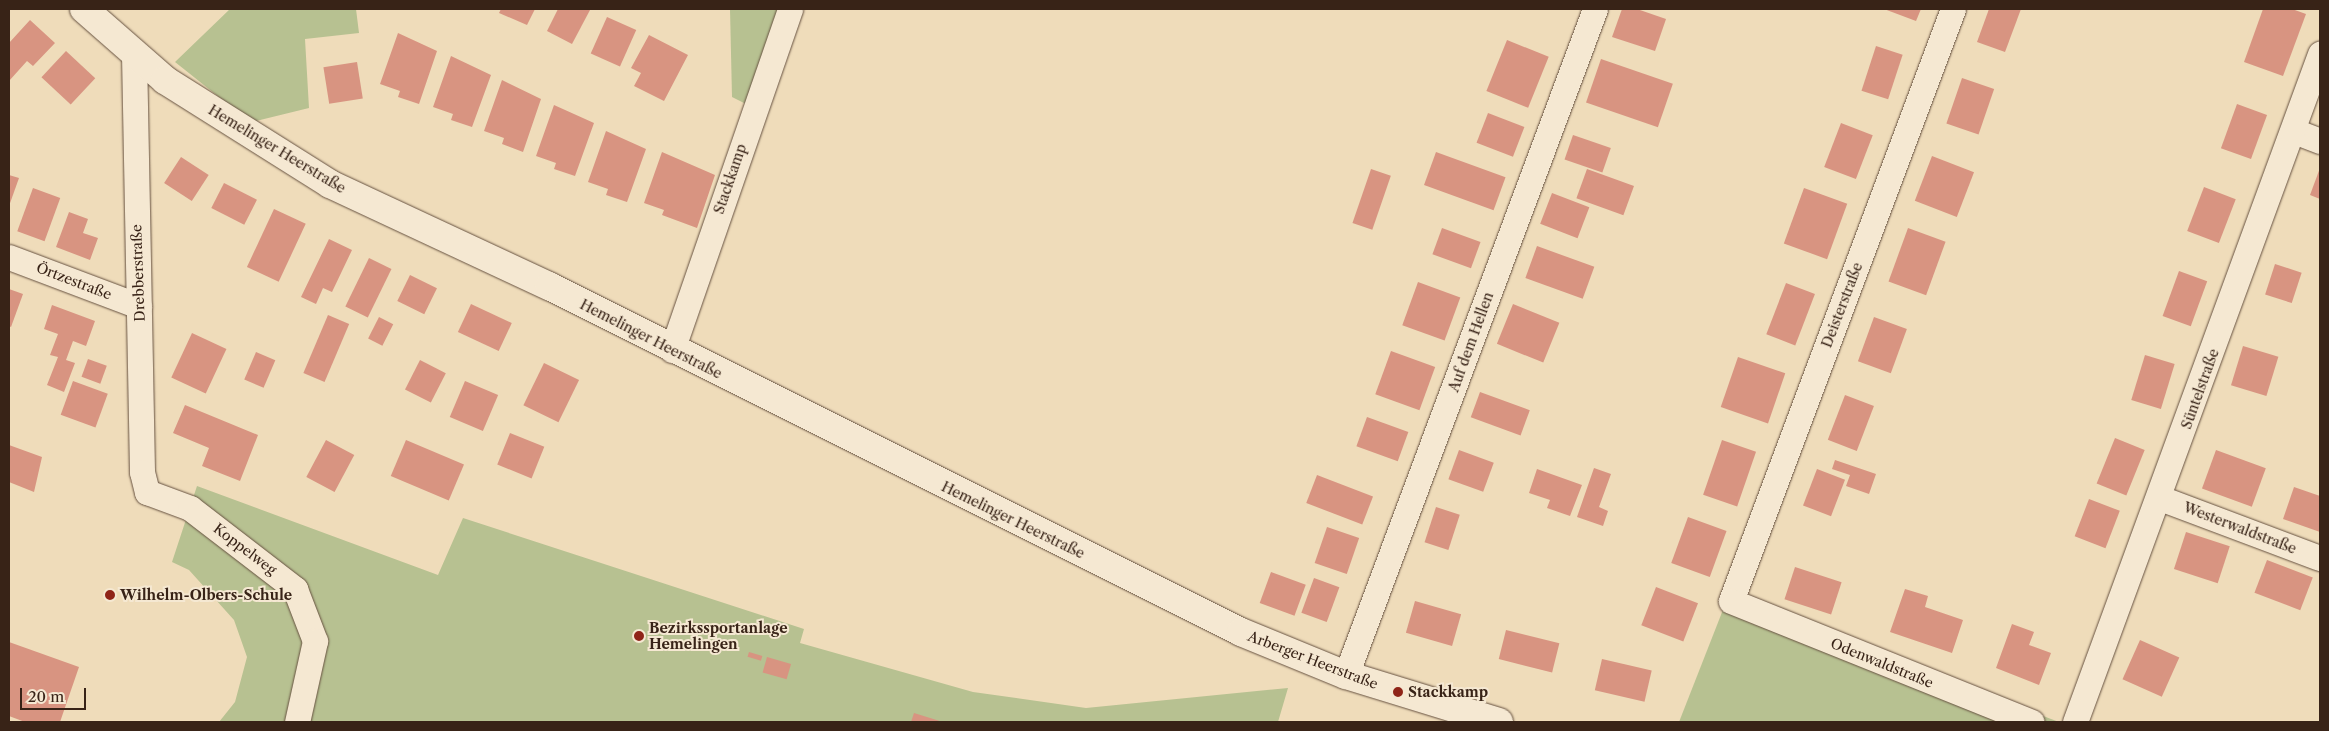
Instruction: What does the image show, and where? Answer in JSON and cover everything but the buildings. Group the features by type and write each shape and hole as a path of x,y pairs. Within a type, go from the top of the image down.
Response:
{"main road":[{"name":"Hemelinger Heerstraße","path":"84,9 165,80 330,184 549,286 672,350 1241,632"},
{"name":"Arberger Heerstraße","path":"1241,632 1346,675 1499,722"}],"street":[{"name":"Stackkamp","path":"672,350 790,9"},
{"name":"Auf dem Hellen","path":"1346,675 1595,9"},
{"name":"Deisterstraße","path":"1731,601 1953,9"},
{"name":"Drebberstraße","path":"134,54 142,472 147,492"},
{"name":"Süntelstraße","path":"2075,722 2160,498 2294,131 2320,54"},
{"path":"2294,131 2320,141"},
{"name":"Örtzestraße","path":"9,257 139,306"},
{"name":"Koppelweg","path":"147,492 190,508 295,589 315,641 297,722"},
{"name":"Westerwaldstraße","path":"2160,498 2320,558"},
{"name":"Odenwaldstraße","path":"1731,601 2032,722"}],"green space":[{"path":"230,9 356,9 359,33 305,39 309,108 256,121 229,105 175,62"},
{"path":"730,9 783,9 750,106 732,97"},
{"path":"197,486 438,575 463,518 804,629 800,643 973,692 1086,708 1288,688 1278,722 219,722 235,702 247,657 234,620 189,570 172,562"},
{"path":"1728,597 2059,722 1679,722"}],"place":[{"name":"Wilhelm-Olbers-Schule","path":"110,595"},
{"name":"Bezirkssportanlage Hemelingen","path":"639,636"},
{"name":"Stackkamp","path":"1398,692"}]}
